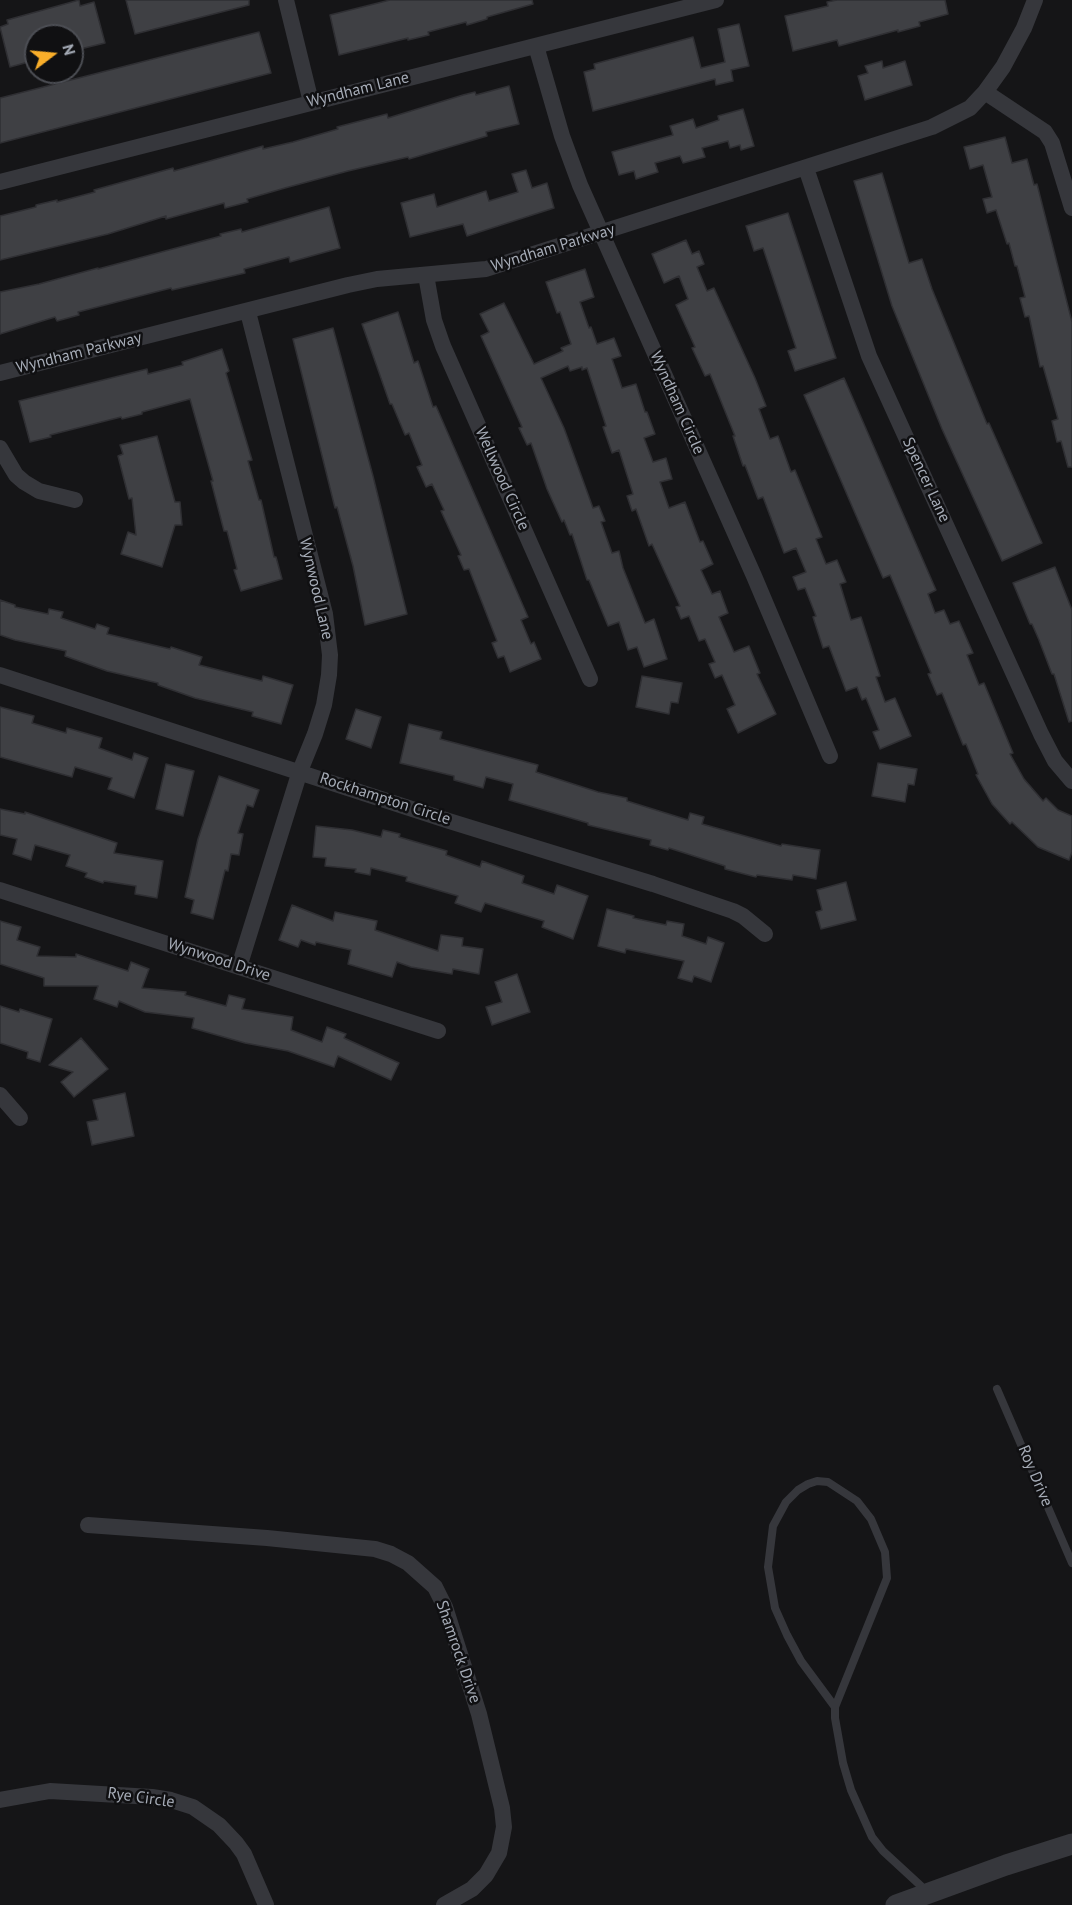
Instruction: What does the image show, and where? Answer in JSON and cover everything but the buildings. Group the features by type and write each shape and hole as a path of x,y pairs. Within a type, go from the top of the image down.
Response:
{"street":[{"path":"286,0 311,102"},
{"name":"Wyndham Lane","path":"0,182 716,0"},
{"name":"Wyndham Parkway","path":"0,373 348,285 377,279 486,269 932,127 970,108 985,92 1003,67 1035,0"},
{"name":"Wyndham Circle","path":"536,46 562,136 580,185 754,576 830,756"},
{"path":"985,92 1045,132 1052,143 1072,208"},
{"name":"Spencer Lane","path":"806,168 869,356 1041,734 1055,761 1072,781"},
{"name":"Wellwood Circle","path":"426,275 434,320 443,346 590,679"},
{"name":"Wynwood Lane","path":"239,967 300,771 324,705 329,675 325,614 248,312"},
{"path":"0,448 16,475 24,482 39,491 75,500"},
{"name":"Rockhampton Circle","path":"0,675 733,911 765,934"},
{"name":"Wynwood Drive","path":"0,890 438,1031"},
{"path":"0,1095 20,1118"},
{"name":"Shamrock Drive","path":"88,1525 267,1538 375,1549 408,1563 435,1587 445,1607 479,1714 502,1808 504,1827 499,1852 486,1875 472,1888 444,1905"},
{"name":"Rye Circle","path":"0,1800 32,1793 60,1791 152,1797 193,1807 219,1825 236,1843 244,1854 266,1905"},
{"path":"896,1905 1072,1844"}],"lane":[{"name":"Roy Drive","path":"997,1389 1072,1563"},
{"path":"835,1707 887,1578 885,1552 871,1519 857,1501 828,1482 817,1481 798,1490 786,1502 773,1526 768,1567 775,1608 801,1661 835,1707 843,1763 862,1817 872,1837 883,1851 921,1886 926,1895"}]}
